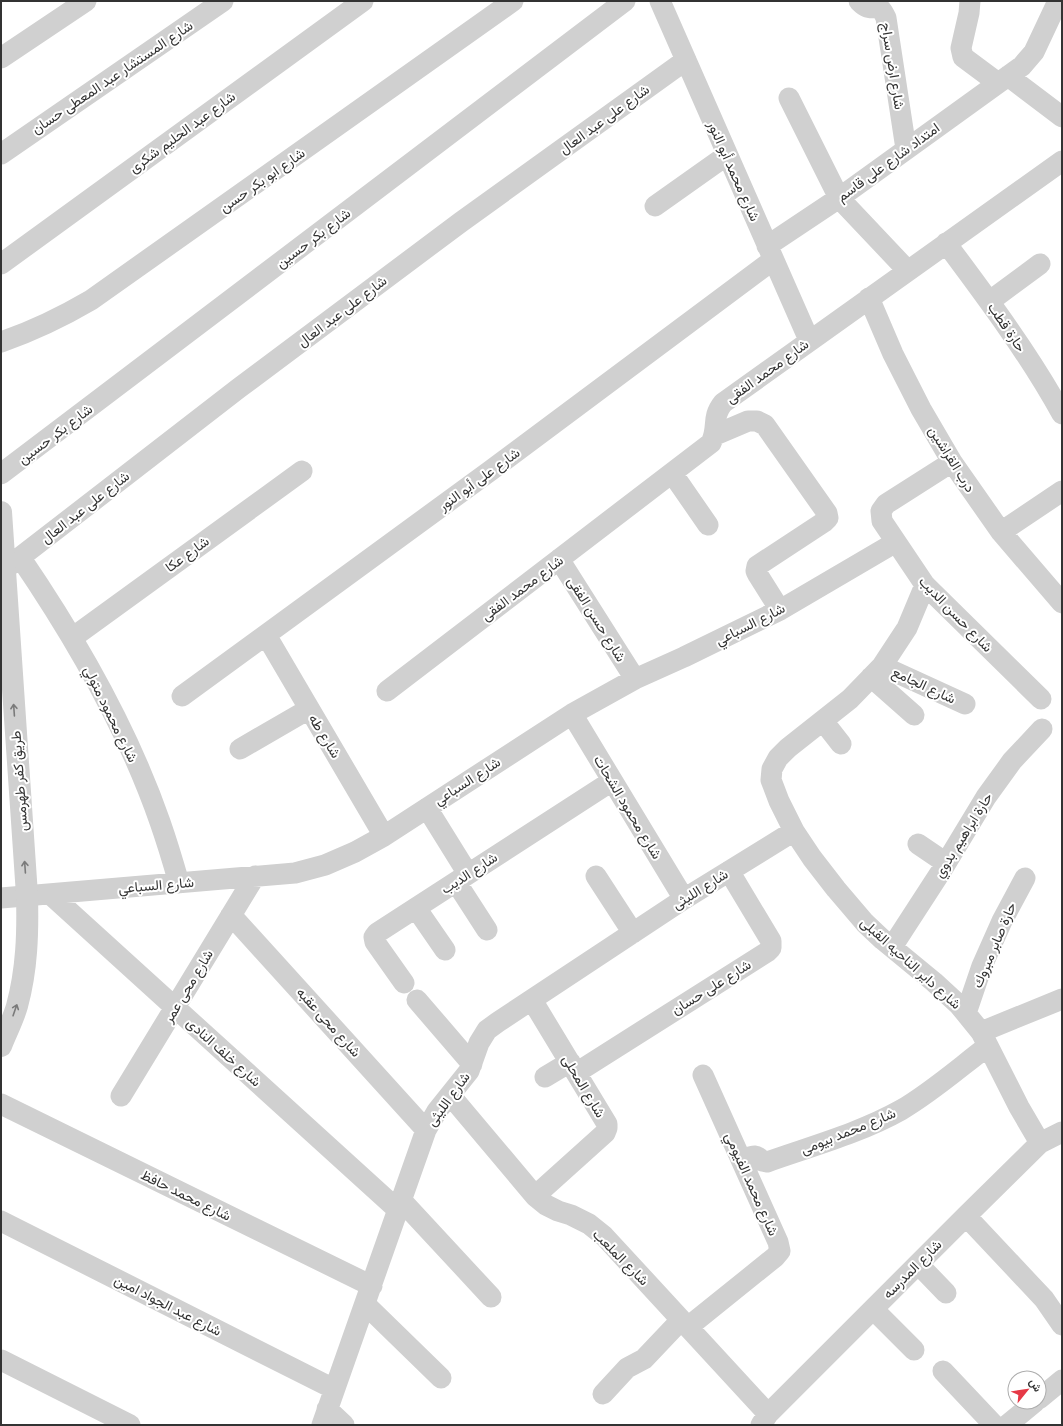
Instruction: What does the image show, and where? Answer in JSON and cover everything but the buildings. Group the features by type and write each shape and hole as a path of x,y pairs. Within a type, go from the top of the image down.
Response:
{"street":[{"path":"1,58 86,1"},
{"name":"شارع المستشار عبد المعطى حسان","path":"1,154 223,1"},
{"name":"شارع عبد الحليم شكرى","path":"1,264 363,1"},
{"name":"شارع ابو بكر حسن","path":"1,342 58,319 91,300 513,1"},
{"name":"شارع بكر حسين","path":"1,474 625,1"},
{"name":"شارع محمد أبو النور","path":"660,1 809,340"},
{"name":"شارع ارض سراج","path":"859,1 866,7 878,7 882,10 886,18 906,149"},
{"path":"970,1 969,13 960,48 961,54 965,59 1003,80 1062,118"},
{"name":"امتداد شارع على قاسم","path":"770,253 839,198 1022,66 1055,28 1058,1"},
{"name":"شارع على عبد العال","path":"12,563 239,388 455,226 686,60"},
{"path":"789,98 839,198 908,271"},
{"path":"654,206 727,155"},
{"name":"شارع محمد الفقى","path":"387,691 711,443 715,435 715,418 717,410 723,403 809,340 1062,161"},
{"name":"حارة قطب","path":"946,243 990,301 1026,355 1062,414"},
{"name":"شارع على أبو النور","path":"182,696 490,471 770,253"},
{"path":"990,301 1040,264"},
{"name":"درب القراشين","path":"869,298 900,368 921,409 952,462 1001,532 1062,603"},
{"path":"715,435 748,421 757,421 765,425 827,513 828,518 824,522 757,566 756,571 758,575 780,610"},
{"name":"شارع حسن الديب","path":"952,462 886,504 881,511 882,520 925,585 1040,699"},
{"name":"شارع عكا","path":"72,638 302,471"},
{"path":"672,473 708,525"},
{"path":"1001,532 1062,491"},
{"name":"طريق كفر طهرمس","path":"1,512 12,563 28,896 28,933 25,971 17,1007 1,1046"},
{"name":"شارع السباعي","path":"1,898 295,873 325,865 355,852 384,836 572,714 635,678 684,657 780,610 896,542"},
{"name":"شارع حسن الفقى","path":"559,559 635,678"},
{"name":"شارع محمود متولي","path":"12,563 47,597 105,697 134,758 160,821 179,883"},
{"name":"شارع داير الناحيه القبلى","path":"925,585 907,628 877,672 850,700 788,748 778,758 772,769 771,780 779,801 794,831 812,858 836,889 865,923 934,982 966,1014 985,1039 1019,1107 1040,1143"},
{"name":"شارع طه","path":"266,635 384,836"},
{"path":"877,672 914,715"},
{"name":"شارع الجامع","path":"877,672 965,704"},
{"path":"240,749 309,709"},
{"name":"شارع محمود الشحات","path":"572,714 684,899"},
{"path":"823,721 841,744"},
{"name":"حارة ابراهيم بدوي","path":"892,947 986,797 1012,761 1042,729"},
{"name":"شارع الديب","path":"404,983 375,942 374,937 377,933 612,781"},
{"path":"426,808 487,930"},
{"name":"شارع الليثى","path":"325,1417 426,1130 437,1111 469,1071 479,1043 487,1030 532,1000 578,959 633,933 684,899 794,831"},
{"path":"918,844 946,863"},
{"name":"شارع على حسان","path":"573,1067 771,948 771,941 729,871"},
{"name":"شارع محى عمر","path":"121,1096 255,876"},
{"path":"596,876 633,933"},
{"name":"حارة صابر مبروك","path":"966,1014 982,966 1002,921 1025,878"},
{"name":"شارع خلف النادى","path":"50,894 174,1008 400,1205 491,1297"},
{"path":"416,908 445,950"},
{"name":"شارع محى عقبه","path":"231,915 426,1130"},
{"path":"985,1039 1062,999"},
{"path":"417,1000 472,1064"},
{"name":"شارع المحلى","path":"532,1000 607,1124 605,1134 535,1196"},
{"name":"شارع محمد بيومى","path":"741,1160 755,1155 762,1161 767,1162 872,1124 902,1109 930,1090 985,1039"},
{"path":"545,1077 573,1067"},
{"name":"شارع محمد الفيومي","path":"684,1323 775,1257 780,1251 778,1242 703,1075"},
{"name":"شارع الملعب","path":"450,1096 535,1196 546,1205 588,1224 604,1236 684,1323 764,1420"},
{"name":"شارع محمد حافظ","path":"1,1104 369,1295 441,1378"},
{"name":"شارع المدرسه","path":"764,1420 1040,1143 1062,1132"},
{"path":"966,1216 1044,1299 1062,1325"},
{"name":"شارع عبد الجواد امين","path":"1,1221 334,1389"},
{"path":"918,1264 946,1293"},
{"path":"873,1309 914,1350"},
{"path":"603,1394 627,1368 644,1359 684,1323"},
{"path":"1,1360 130,1425"},
{"path":"943,1371 994,1425"},
{"path":"1047,1392 1062,1380"},
{"path":"1007,1425 1026,1410"},
{"path":"325,1417 344,1425"}]}
